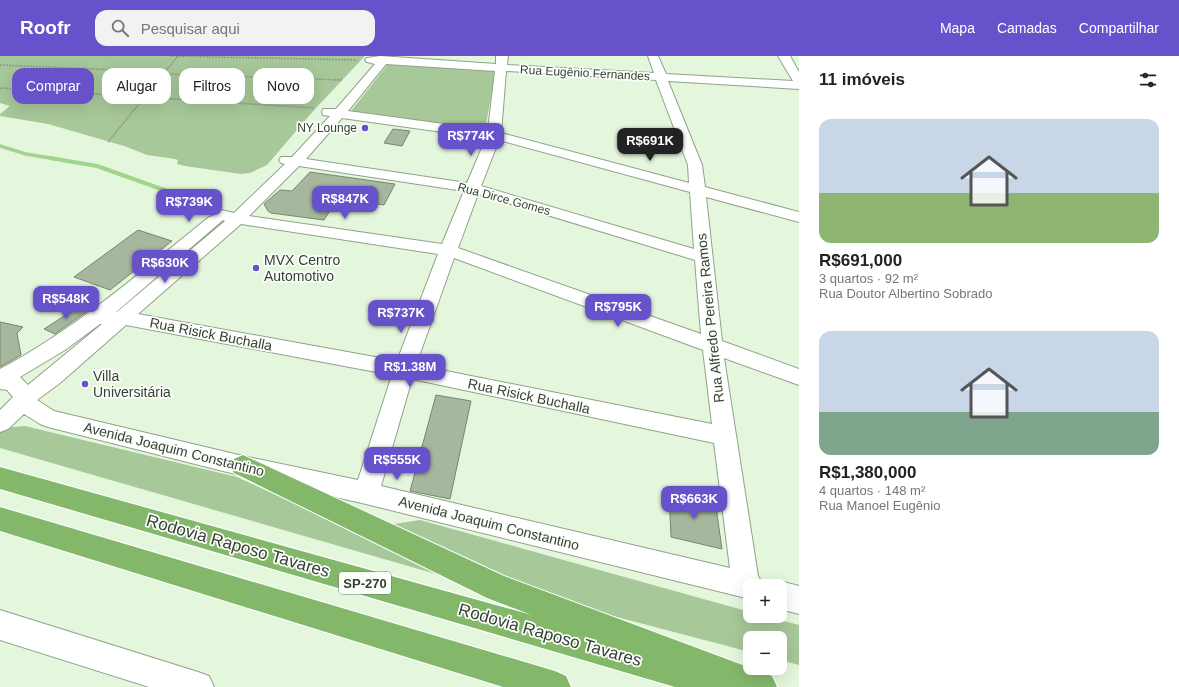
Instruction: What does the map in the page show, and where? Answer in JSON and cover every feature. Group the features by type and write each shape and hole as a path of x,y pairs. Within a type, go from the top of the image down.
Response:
{"highway":[{"path":"242,466 497,588 761,687"},
{"name":"Rodovia Raposo Tavares","path":"0,478 730,687"},
{"path":"0,519 554,687"}],"street":[{"name":"Rua Alfredo Pereira Ramos","path":"654,56 695,166 712,345 724,436 747,579"},
{"path":"784,56 799,82"},
{"name":"Rua Eugênio Fernandes","path":"375,58 502,62 662,78 799,85"},
{"path":"0,380 20,369 97,318 221,215 326,111 375,58"},
{"path":"366,493 404,370 448,250 494,135 502,62"},
{"path":"326,111 494,135 799,217"},
{"path":"2,421 25,398 53,377 238,219 311,146 326,111"},
{"name":"Rua Dirce Gomes","path":"278,159 473,188 703,257"},
{"path":"221,215 238,219 448,250 712,345 789,371 799,377"},
{"path":"156,268 178,271"},
{"name":"Rua Risick Buchalla","path":"97,318 123,318 404,370 724,436"},
{"name":"Avenida Joaquim Constantino","path":"0,380 16,384 21,389 28,404 35,411 48,418 242,466 366,493 743,585"},
{"path":"787,597 799,600"},
{"path":"0,625 198,687"}],"path":[{"path":"170,56 375,58"},
{"path":"168,68 178,56"},
{"path":"0,65 102,69"},
{"path":"171,74 342,80"},
{"path":"0,88 102,94"},
{"path":"171,99 326,111"},
{"path":"108,142 138,104"}],"green space":[{"path":"0,56 365,56 315,109 267,165 250,173 241,174 185,166 177,164 178,160 175,159 147,155 124,146 48,124 0,116 0,114 10,106 0,103"},
{"path":"388,64 496,70 485,130 351,111"},
{"path":"25,426 237,477 467,583 0,448 0,430"},
{"path":"420,520 743,610 743,623 787,622 799,625 799,665 787,662 787,631 743,631 743,650 613,616 502,575 388,525"}],"building":[{"path":"393,129 410,131 402,146 384,143"},
{"path":"310,172 395,184 384,205 338,198 324,220 271,213 268,211 264,204 280,190 292,191"},
{"path":"138,230 172,241 110,290 74,277"},
{"path":"81,305 86,312 55,334 44,329"},
{"path":"0,322 23,327 17,333 21,355 0,367"},
{"path":"436,395 471,401 450,499 410,491"},
{"path":"669,491 715,500 722,549 671,537"}],"waterway":[{"path":"0,146 26,154 50,158"},
{"path":"50,158 56,159"},
{"path":"50,158 97,166 181,196"}],"place":[{"name":"NY Lounge","path":"365,128"},
{"name":"MVX Centro Automotivo","path":"256,268"},
{"name":"Villa Universitária","path":"85,384"}]}
